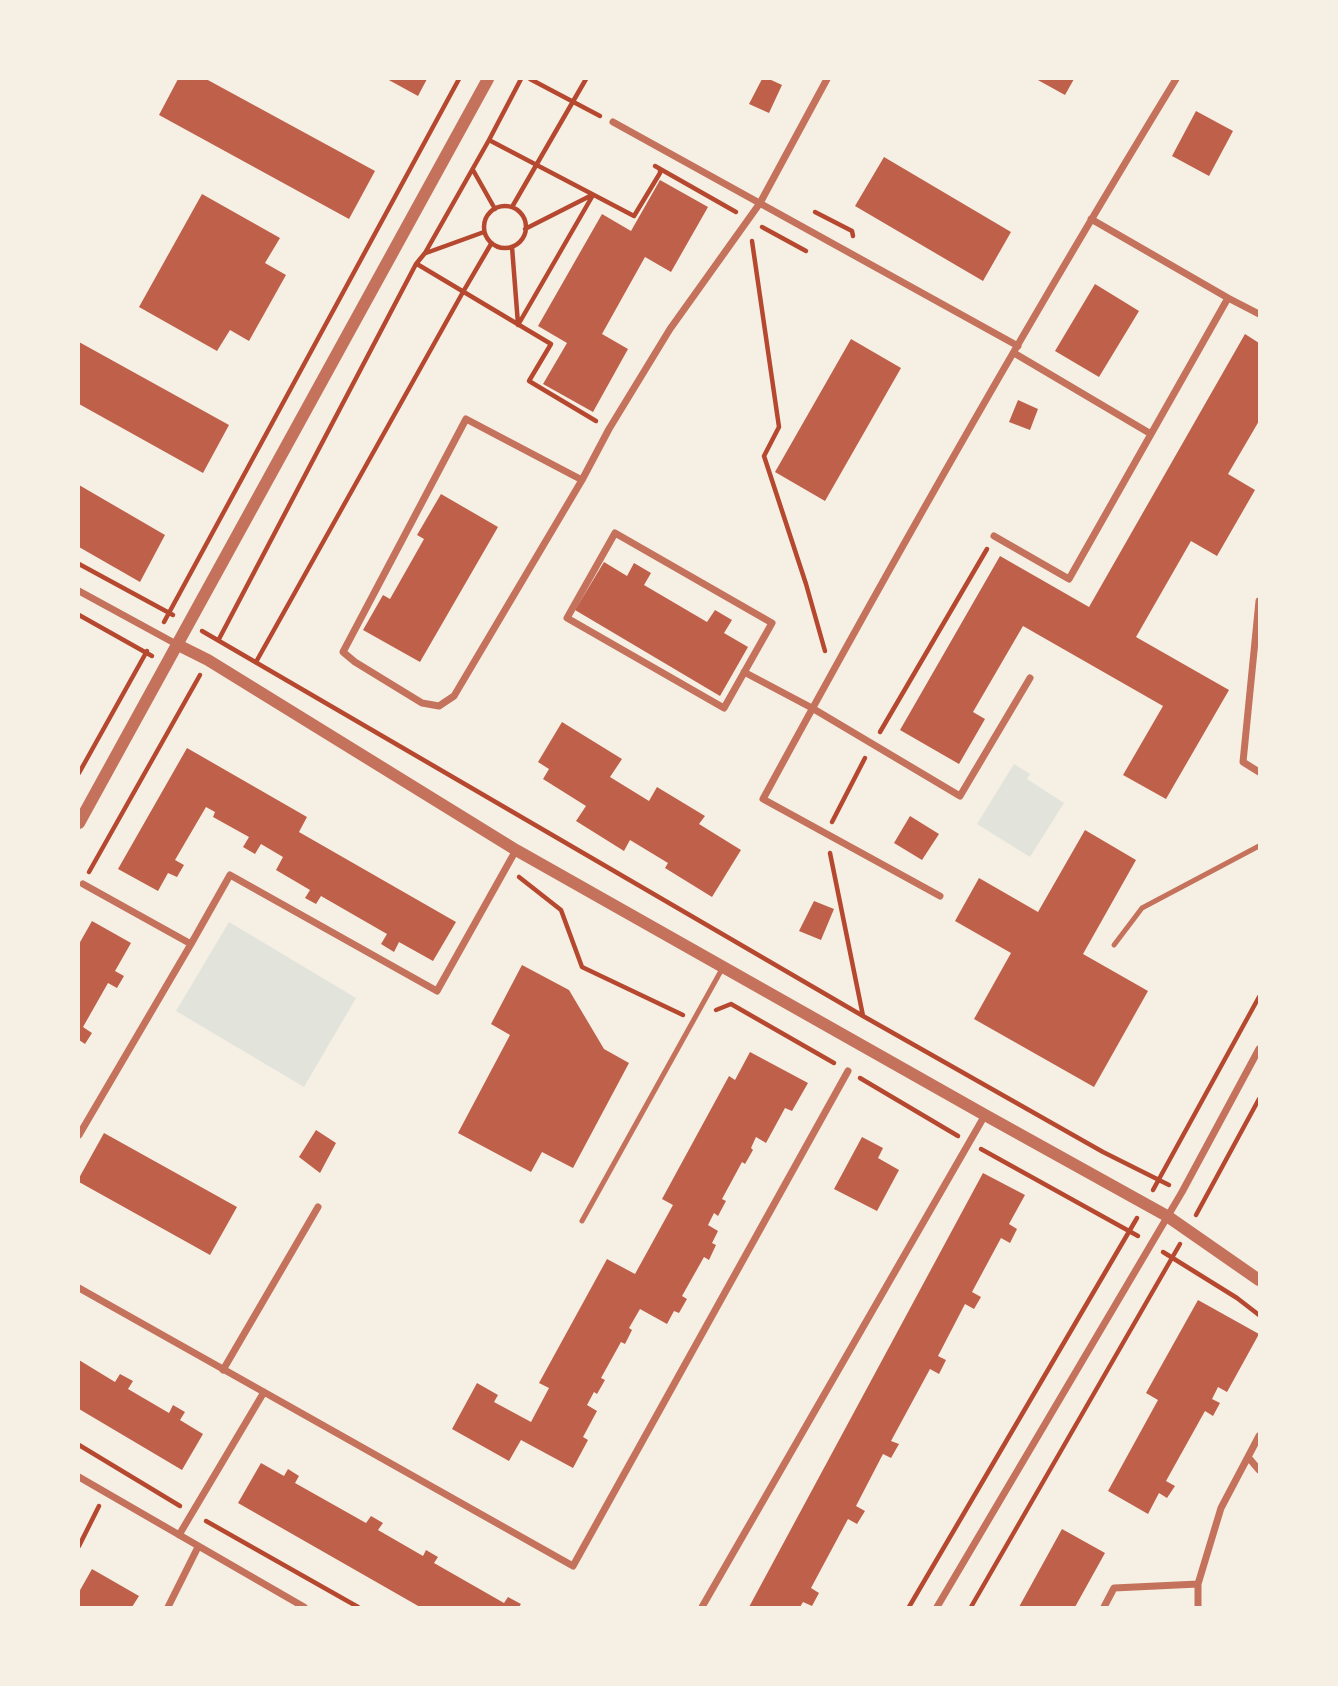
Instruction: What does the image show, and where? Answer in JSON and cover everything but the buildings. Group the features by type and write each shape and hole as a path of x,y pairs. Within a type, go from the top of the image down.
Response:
{"street":[{"path":"79,823 488,79"},
{"path":"582,480 466,419 343,652 422,703 439,706 454,696 582,480 609,429 670,329 760,203 827,79"},
{"path":"940,896 763,799 1016,349 1176,79"},
{"path":"612,122 1016,349 1151,434"},
{"path":"1091,219 1259,314"},
{"path":"994,536 1069,579 1228,298"},
{"path":"615,533 772,623 744,672 724,708 566,618 615,533"},
{"path":"79,591 208,660 516,850 1167,1216 1259,1280"},
{"path":"1259,601 1243,762 1259,772"},
{"path":"744,672 812,708 960,796 1030,678"},
{"path":"79,1135 230,875 437,991 516,850"},
{"path":"83,884 191,944"},
{"path":"937,1607 1167,1216 1259,1048"},
{"path":"79,1288 573,1566 848,1071"},
{"path":"702,1607 985,1115"},
{"path":"223,1370 318,1207"},
{"path":"179,1535 264,1392"},
{"path":"1198,1607 1198,1584 1221,1508 1259,1436"},
{"path":"1248,1457 1259,1470"},
{"path":"79,1477 304,1607"},
{"path":"168,1607 198,1547"},
{"path":"1104,1607 1114,1588 1198,1584"}],"lane":[{"path":"1114,945 1142,908 1259,846"},
{"path":"582,1221 724,966"}],"path":[{"path":"79,773 170,612 459,79"},
{"path":"83,884 219,640 416,264 425,253 521,79"},
{"path":"530,79 612,122"},
{"path":"512,207 586,79"},
{"path":"489,140 634,216 660,170"},
{"path":"472,170 495,209"},
{"path":"525,229 593,195"},
{"path":"518,325 593,195"},
{"path":"512,207 522,216 525,229 521,240 512,247 500,248 491,244 486,237 485,218 495,209 512,207"},
{"path":"749,220 779,427 764,456 806,584 831,674"},
{"path":"425,253 484,232"},
{"path":"256,662 491,244"},
{"path":"512,247 518,325"},
{"path":"416,264 551,344 529,381 609,429"},
{"path":"863,1016 826,833 873,744 994,536"},
{"path":"79,564 219,640 863,1016 1103,1152 1159,1180"},
{"path":"79,615 198,679"},
{"path":"507,868 561,910 582,967 693,1020 731,1004 970,1143 1129,1231 1237,1298 1259,1315"},
{"path":"909,1607 1145,1205 1259,997"},
{"path":"971,1607 1189,1230 1259,1099"},
{"path":"79,1446 358,1607"},
{"path":"79,1546 100,1506"}],"shaded area":[{"path":"1014,764 1030,774 1027,779 1064,803 1030,857 977,824"},
{"path":"229,922 356,998 304,1087 176,1011"}]}
